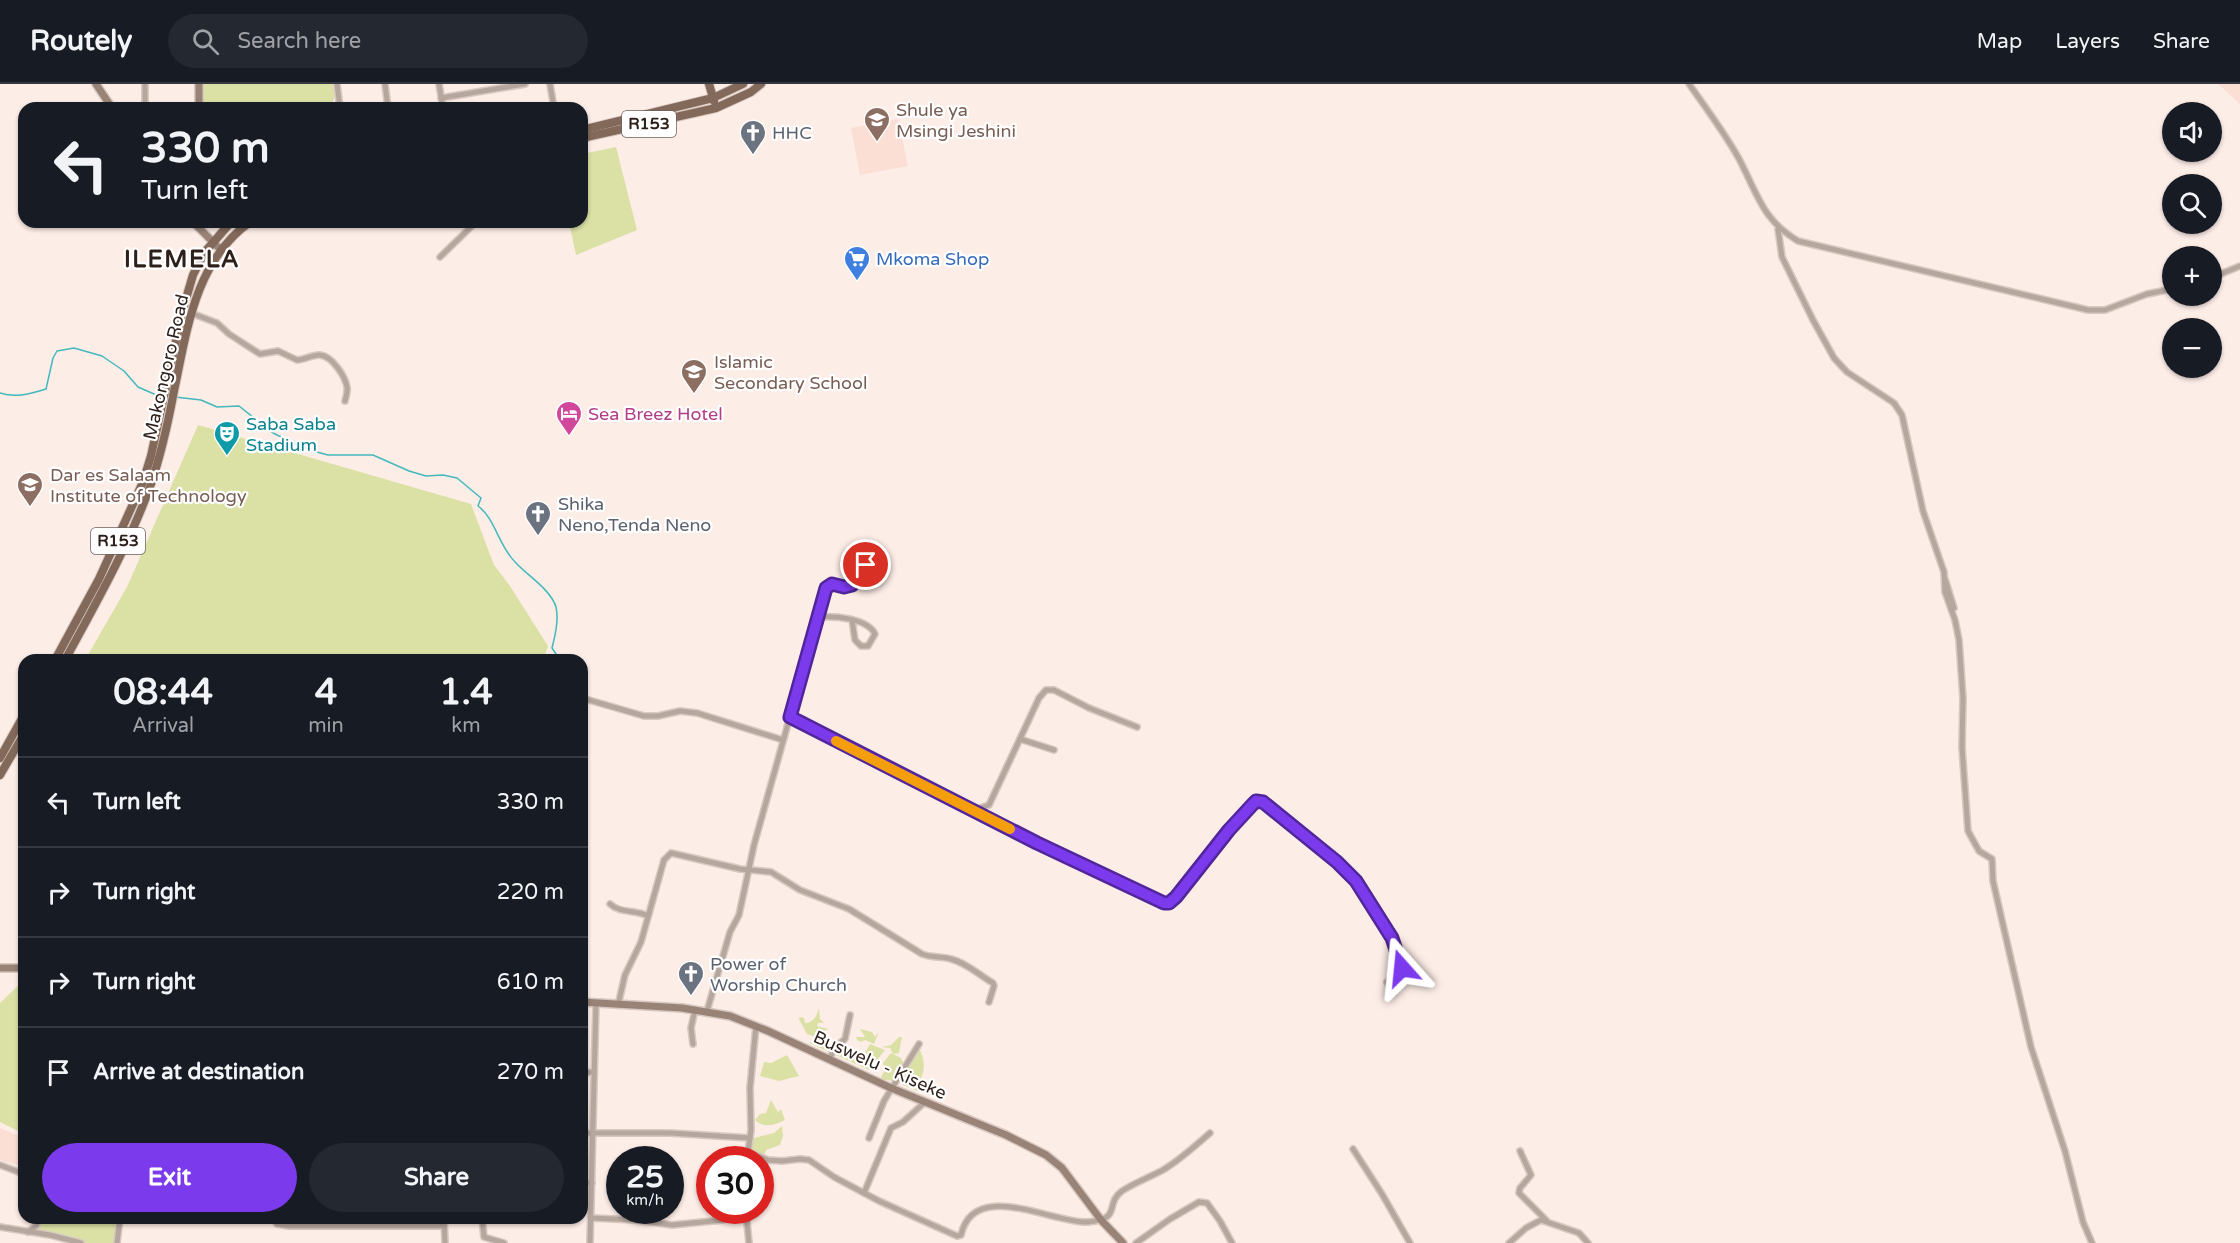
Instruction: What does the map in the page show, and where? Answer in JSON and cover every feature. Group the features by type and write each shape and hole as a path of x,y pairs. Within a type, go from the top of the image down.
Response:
{"main road":[{"path":"96,84 108,102"},
{"path":"199,84 199,102"},
{"path":"709,84 716,108"},
{"name":"R153","path":"588,129 713,98 743,84"},
{"name":"R153","path":"588,137 716,108 751,92 761,84"},
{"path":"199,228 220,249"},
{"name":"Makongoro Road","path":"171,389 188,287 198,264 212,242 225,228"},
{"name":"Makongoro Road","path":"59,654 99,579 135,503 165,415 191,313 208,269 220,249 243,228"},
{"name":"Makongoro Road","path":"68,654 143,505 159,460 165,415"},
{"path":"0,758 18,726"},
{"path":"0,775 18,744"},
{"path":"0,968 18,968"},
{"name":"Buswelu - Kiseke","path":"588,1002 707,1011 730,1016 891,1088 1006,1135 1051,1158 1069,1174 1101,1220 1123,1243"}],"street":[{"path":"144,102 145,84"},
{"path":"337,84 339,102"},
{"path":"385,84 387,102"},
{"path":"439,84 442,102"},
{"path":"441,98 525,84"},
{"path":"550,84 553,102"},
{"path":"1689,84 1738,156 1761,203 1778,228 1798,241 2088,310 2106,310 2147,294 2162,291"},
{"path":"440,257 470,228"},
{"path":"1778,228 1782,257 1812,320 1834,357 1847,372 1894,403 1902,414 1923,512 1945,578 1945,592 1959,640 1963,698 1962,747 1968,831 1978,850 1993,861 1993,881 2028,1034 2065,1151 2083,1222 2092,1243"},
{"path":"2222,273 2240,266"},
{"path":"191,313 217,323 229,334 260,354 278,351 297,360 318,355 327,357 334,363 346,383 348,391 345,401"},
{"path":"707,1011 729,937 739,915 748,870 783,740 828,586 852,585 866,565"},
{"path":"819,617 836,617 852,621 873,631 874,638 868,646 861,646 855,640 852,621"},
{"path":"975,810 988,805 1039,698 1049,688 1096,711 1137,727"},
{"path":"588,700 644,716 689,711 783,740"},
{"path":"790,717 1037,843 1164,903 1169,903 1176,897 1229,830 1253,804 1256,801 1263,802 1337,862 1361,888 1399,953 1402,970 1387,982 1393,993"},
{"path":"1020,739 1054,750"},
{"path":"618,1005 623,982 639,949 661,870 668,855 680,855 748,870 771,872 800,890 849,909 922,954 951,958 967,966 993,982 989,1002"},
{"path":"610,904 621,911 648,916"},
{"path":"590,1243 596,1003"},
{"path":"693,1044 691,1028 695,1010"},
{"path":"829,1060 835,1047 845,1039 850,1015"},
{"path":"749,1146 752,1118 751,1056 756,1026"},
{"path":"869,1138 891,1088 919,1044"},
{"path":"588,1072 593,1072"},
{"path":"864,1193 891,1128 903,1122 926,1102"},
{"path":"588,1133 670,1133 750,1138"},
{"path":"774,1160 809,1160 864,1193 957,1236 961,1234 962,1227 970,1217 988,1208 1014,1207 1083,1222 1101,1220 1110,1215 1119,1193 1166,1168 1210,1133"},
{"path":"1353,1149 1410,1243"},
{"path":"1520,1150 1531,1174 1520,1188 1519,1193 1546,1220 1579,1233 1588,1243"},
{"path":"0,1165 18,1172"},
{"path":"1136,1243 1199,1202 1207,1203 1212,1209 1229,1242"},
{"path":"591,1218 638,1220 672,1226 696,1223"},
{"path":"1509,1243 1533,1223 1546,1220"},
{"path":"28,1232 37,1224"},
{"path":"117,1243 119,1224"},
{"path":"277,1224 289,1226 444,1226 446,1243"},
{"path":"483,1224 484,1237 504,1243"},
{"path":"747,1224 749,1243"},
{"path":"0,1227 50,1234 81,1243"}],"shaded area":[{"path":"2218,84 2240,84 2240,104"},
{"path":"898,119 908,166 860,175 851,128"},
{"path":"0,1128 18,1136 18,1165 0,1160"}],"green space":[{"path":"201,84 333,84 335,97 332,102 202,102"},
{"path":"616,147 637,230 576,255 570,228 588,228 588,153"},
{"path":"198,425 471,504 494,565 548,646 545,654 88,654 127,587"},
{"path":"18,986 18,1131 0,1122 0,1003"},
{"path":"819,1008 820,1019 824,1023 818,1023 817,1026 828,1029 822,1033 828,1042 807,1034 799,1019 804,1018 805,1023 810,1022 816,1016"},
{"path":"860,1029 872,1032 875,1037 879,1032 874,1044 865,1040 861,1042 857,1040 856,1037 865,1037"},
{"path":"902,1037 899,1053 893,1054 890,1048 882,1047 891,1045"},
{"path":"816,1041 838,1055 846,1054 862,1058 870,1044 885,1050 869,1070 809,1043"},
{"path":"919,1048 924,1065 917,1091 903,1085 899,1078 907,1055"},
{"path":"891,1053 901,1058 903,1062 896,1079 898,1085 893,1081 880,1079 885,1070 883,1063"},
{"path":"787,1055 799,1076 779,1081 760,1076 764,1062 771,1063"},
{"path":"771,1100 778,1112 781,1109 785,1120 773,1125 758,1123 755,1120 760,1114 766,1113"},
{"path":"782,1126 783,1136 780,1145 774,1147 752,1146 754,1138 774,1133"},
{"path":"37,1224 116,1224 116,1243 84,1243 35,1231"}],"waterway":[{"path":"0,393 29,394 46,389 53,358 57,351 74,348 102,356 124,371 138,387 161,397"},
{"path":"175,397 201,400 217,407 239,406 273,433 306,449 328,455 373,455 426,476 443,475 457,478 481,498 478,506 489,518 505,549 553,601 557,617 552,648 556,654"}],"slow traffic":[{"path":"836,741 1010,829"}],"place":[{"name":"Shule ya Msingi Jeshini","path":"877,143"},
{"name":"HHC","path":"753,156"},
{"name":"Mkoma Shop","path":"857,282"},
{"name":"Islamic Secondary School","path":"694,395"},
{"name":"Sea Breez Hotel","path":"569,437"},
{"name":"Saba Saba Stadium","path":"227,457"},
{"name":"Dar es Salaam Institute of Technology","path":"30,508"},
{"name":"Shika Neno,Tenda Neno","path":"538,537"},
{"name":"Power of Worship Church","path":"691,997"}],"district":[{"name":"ILEMELA","path":"182,259"}],"route":[{"path":"866,565 852,585 844,587 832,584 826,588 790,717 1037,843 1164,903 1169,903 1176,897 1229,830 1253,804 1256,801 1263,802 1302,832 1356,881 1392,938 1399,953 1402,968"}]}
